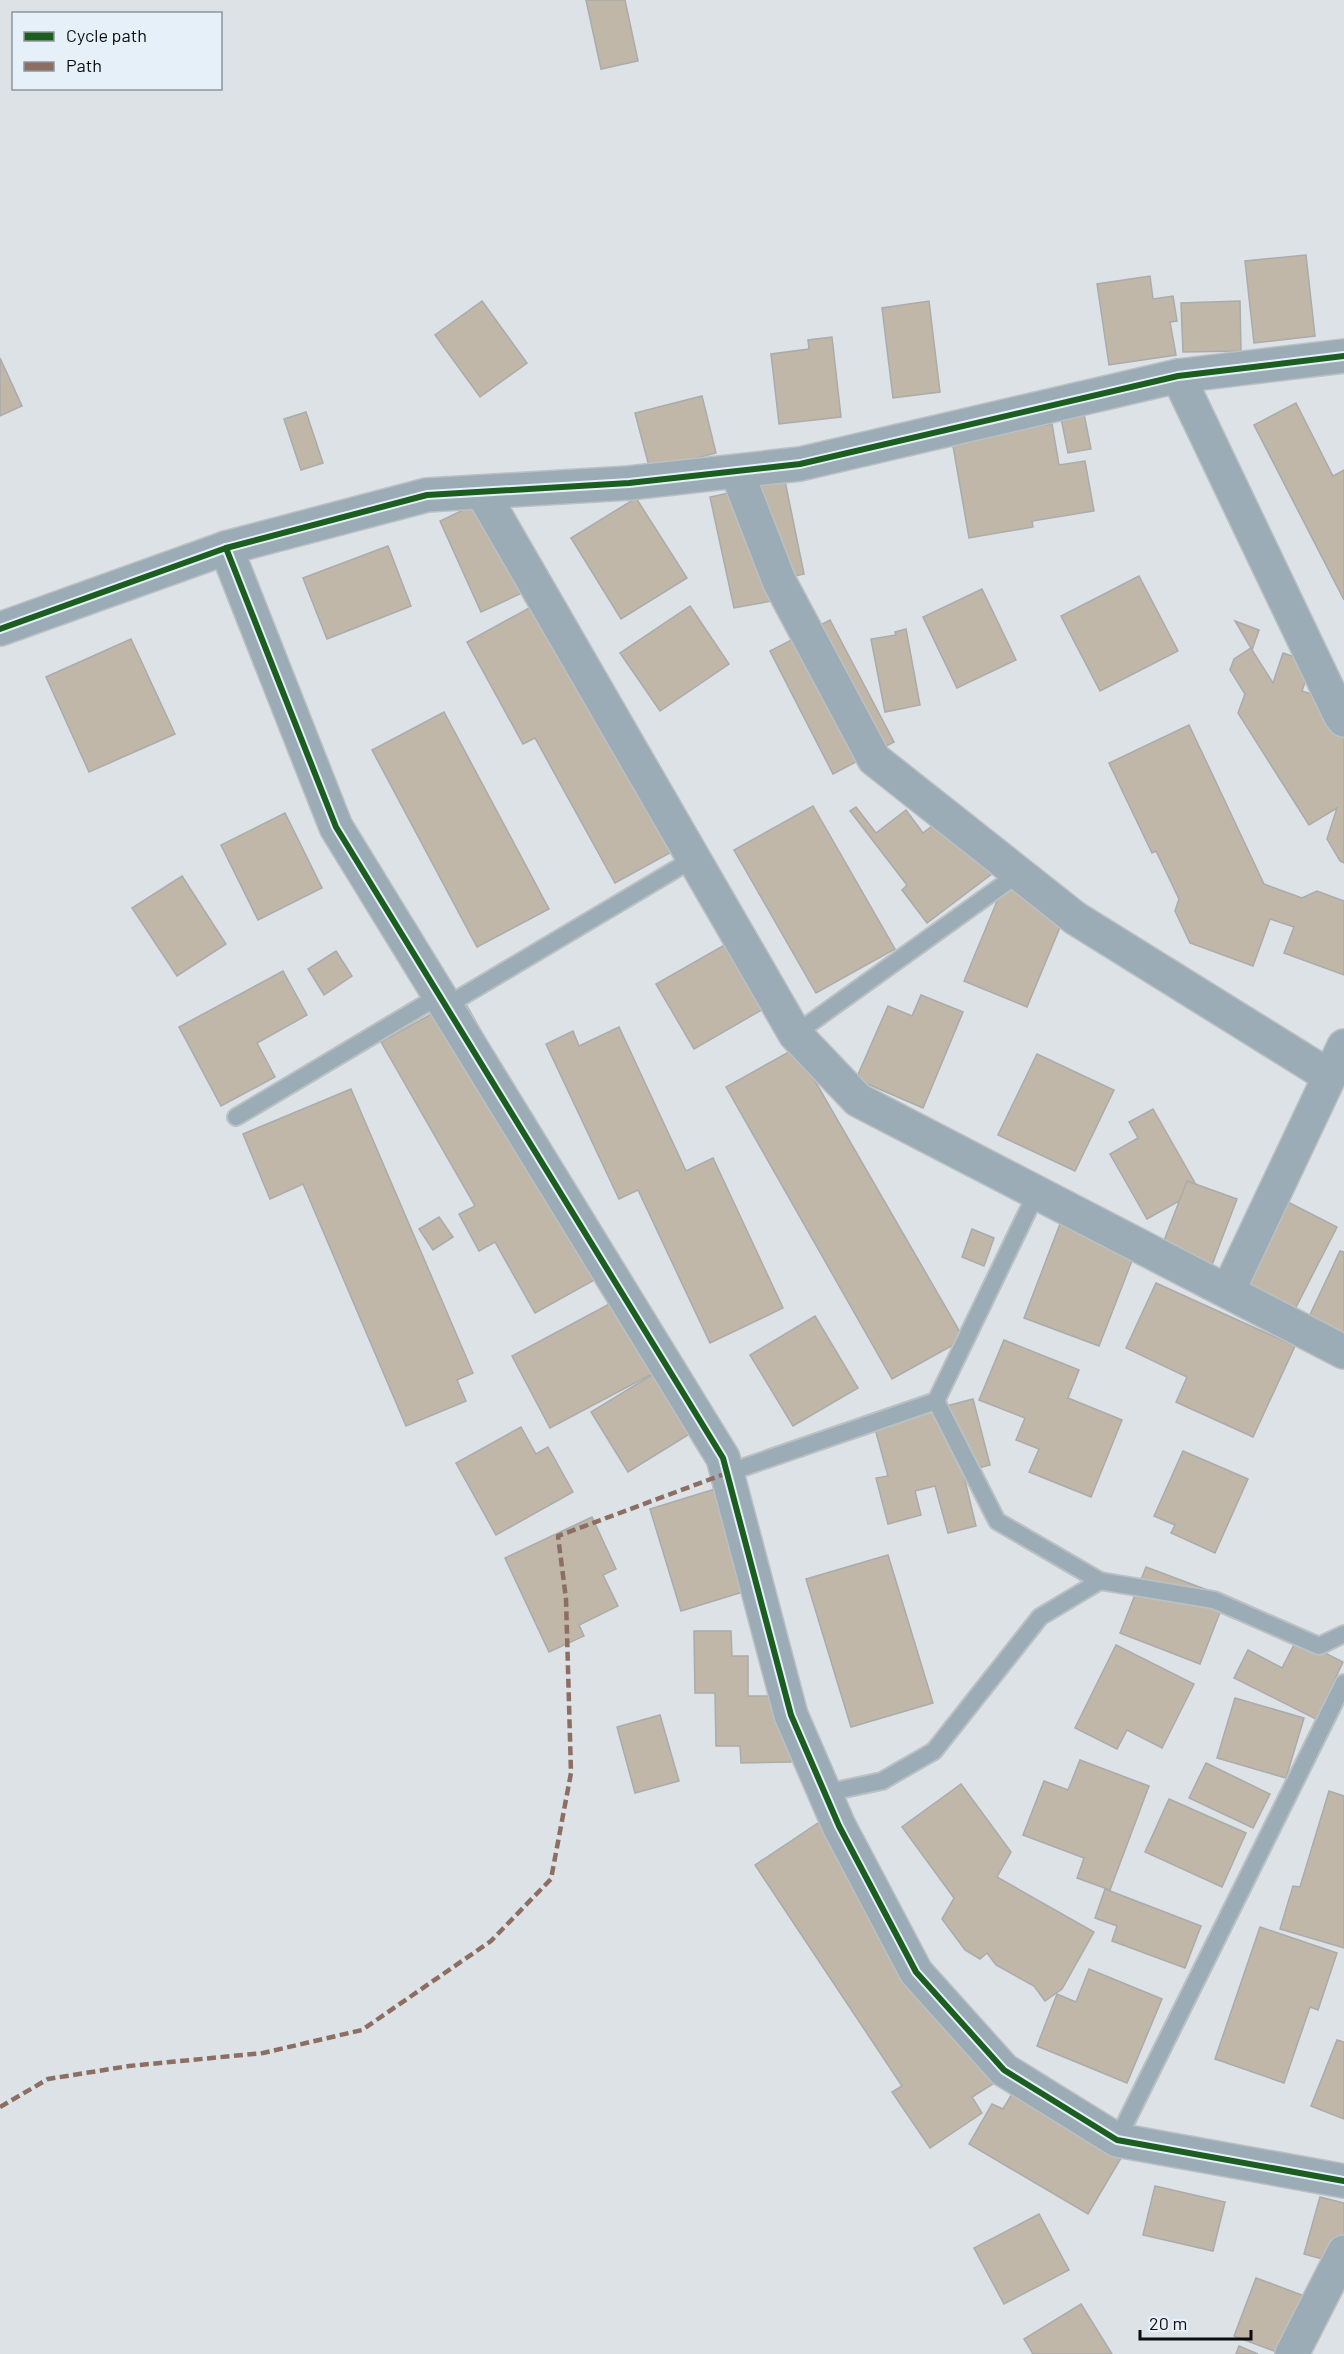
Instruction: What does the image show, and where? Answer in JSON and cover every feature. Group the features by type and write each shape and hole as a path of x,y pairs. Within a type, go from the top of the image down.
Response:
{"street":[{"path":"0,629 226,548 427,495 629,483 800,464 1178,376 1344,356"},
{"path":"1178,376 1344,720"},
{"path":"737,471 779,581 874,759 1075,918 1329,1076"},
{"path":"482,492 795,1034 858,1100 1344,1352"},
{"path":"226,548 336,827 723,1458 791,1715 839,1826 916,1972 1004,2070 1117,2140 1344,2181"},
{"path":"1228,1291 1344,1046"},
{"path":"1292,2354 1344,2252"}],"lane":[{"path":"236,1118 693,859"},
{"path":"795,1034 1018,874"},
{"path":"727,1473 936,1401 1036,1192"},
{"path":"936,1401 997,1521 1100,1581 1214,1600 1319,1646 1344,1634"},
{"path":"825,1794 882,1781 934,1751 1040,1617 1100,1581"},
{"path":"1117,2140 1344,1683"}],"building":[{"path":"586,0 625,0 638,61 601,69"},
{"path":"1306,255 1315,336 1254,343 1245,261"},
{"path":"1150,276 1153,299 1173,296 1177,321 1170,322 1176,355 1109,365 1097,284"},
{"path":"482,301 527,363 480,397 435,335"},
{"path":"929,301 940,392 893,398 882,308"},
{"path":"1240,301 1241,351 1183,352 1181,303"},
{"path":"832,337 841,417 779,424 771,354 809,349 808,340"},
{"path":"0,358 22,406 0,416"},
{"path":"702,396 716,453 650,470 635,413"},
{"path":"1296,403 1333,476 1344,470 1344,600 1254,425"},
{"path":"1083,409 1091,449 1068,453 1060,413"},
{"path":"306,412 323,463 301,470 284,419"},
{"path":"1052,424 1059,465 1085,461 1094,511 1032,521 1033,527 969,538 952,440"},
{"path":"785,481 804,574 773,581 777,600 734,608 710,497"},
{"path":"636,498 687,578 621,619 571,538"},
{"path":"480,502 522,593 481,612 440,521"},
{"path":"388,546 411,606 327,639 303,578"},
{"path":"1139,576 1178,651 1100,691 1061,616"},
{"path":"982,589 1016,660 957,688 923,617"},
{"path":"540,602 677,849 615,883 535,738 523,744 467,642"},
{"path":"690,606 729,664 660,711 620,653"},
{"path":"830,620 894,742 833,774 770,651"},
{"path":"1235,621 1259,630 1252,650 1273,683 1283,653 1307,661 1310,668 1302,691 1327,699 1344,728 1344,863 1340,861 1327,839 1337,808 1309,825 1238,713 1245,694 1230,670 1234,659 1251,648"},
{"path":"906,629 920,705 885,712 871,639 896,635 895,632"},
{"path":"131,639 175,734 89,772 46,677"},
{"path":"444,712 549,909 477,947 372,750"},
{"path":"1189,725 1264,884 1302,898 1317,891 1344,901 1344,975 1284,953 1294,927 1270,919 1253,966 1190,943 1175,911 1179,899 1156,851 1152,853 1109,763"},
{"path":"813,806 895,949 816,993 734,850"},
{"path":"856,807 876,833 906,810 923,833 956,807 1001,867 927,923 902,890 907,885 850,811"},
{"path":"285,813 322,888 258,920 221,845"},
{"path":"182,876 226,944 177,976 132,908"},
{"path":"1005,882 1068,908 1027,1007 964,981"},
{"path":"728,943 765,1008 694,1049 656,984"},
{"path":"336,951 352,976 324,995 308,969"},
{"path":"283,971 307,1015 257,1043 275,1077 221,1106 179,1027"},
{"path":"921,995 963,1012 923,1108 856,1079 888,1006 912,1016"},
{"path":"462,997 614,1269 535,1313 495,1242 479,1251 459,1214 475,1206 381,1042"},
{"path":"619,1027 686,1171 713,1158 783,1308 710,1343 638,1190 619,1199 546,1044 573,1031 579,1046"},
{"path":"796,1048 964,1339 892,1379 726,1087"},
{"path":"1037,1054 1114,1090 1075,1171 998,1135"},
{"path":"351,1089 473,1373 457,1380 466,1401 406,1426 303,1184 270,1199 243,1134"},
{"path":"1153,1109 1199,1190 1147,1219 1110,1154 1138,1138 1129,1122"},
{"path":"1187,1181 1237,1199 1210,1270 1160,1251"},
{"path":"1280,1198 1337,1227 1292,1315 1235,1287"},
{"path":"439,1217 453,1237 433,1250 419,1229"},
{"path":"1060,1224 1135,1253 1099,1346 1024,1318"},
{"path":"972,1229 994,1238 984,1266 962,1257"},
{"path":"1340,1251 1344,1252 1344,1336 1308,1319"},
{"path":"1156,1283 1295,1346 1253,1437 1176,1402 1187,1377 1126,1348"},
{"path":"613,1302 652,1374 550,1428 512,1356"},
{"path":"815,1316 858,1388 793,1426 750,1355"},
{"path":"1004,1340 1079,1370 1068,1398 1122,1420 1091,1497 1029,1472 1039,1449 1016,1440 1025,1418 979,1400"},
{"path":"660,1370 696,1430 628,1472 591,1412"},
{"path":"973,1399 990,1465 963,1472 976,1526 948,1533 935,1486 915,1491 921,1515 888,1524 876,1478 888,1476 874,1425"},
{"path":"521,1427 536,1454 548,1447 573,1492 496,1535 456,1463"},
{"path":"1183,1451 1248,1479 1215,1553 1171,1533 1175,1525 1154,1516"},
{"path":"728,1485 759,1587 681,1611 650,1509"},
{"path":"592,1517 616,1569 603,1575 618,1606 579,1625 584,1636 549,1652 505,1558"},
{"path":"888,1555 933,1703 851,1727 806,1579"},
{"path":"1146,1567 1226,1597 1200,1664 1120,1633"},
{"path":"694,1631 731,1631 732,1656 748,1656 748,1696 790,1696 791,1762 741,1763 740,1746 716,1746 715,1693 695,1693"},
{"path":"1297,1639 1343,1662 1316,1719 1234,1678 1248,1650 1282,1668"},
{"path":"1116,1645 1194,1684 1162,1748 1127,1730 1117,1749 1075,1728"},
{"path":"1235,1698 1304,1718 1286,1778 1217,1758"},
{"path":"660,1715 679,1781 635,1793 617,1727"},
{"path":"1080,1760 1149,1786 1110,1890 1077,1878 1084,1858 1023,1835 1044,1781 1068,1790"},
{"path":"1206,1763 1270,1794 1253,1828 1189,1798"},
{"path":"961,1784 1011,1852 997,1877 1094,1932 1062,1989 1045,2001 1034,1986 996,1965 987,1953 980,1959 965,1950 942,1919 954,1898 902,1827"},
{"path":"1329,1791 1344,1796 1344,1948 1280,1929 1293,1886 1300,1887"},
{"path":"1169,1799 1246,1833 1222,1887 1145,1852"},
{"path":"824,1819 996,2082 972,2097 982,2113 930,2148 892,2092 902,2086 755,1865"},
{"path":"1105,1889 1201,1926 1185,1968 1112,1941 1117,1926 1095,1918"},
{"path":"1260,1927 1337,1953 1318,2010 1310,2007 1284,2083 1215,2059"},
{"path":"1089,1969 1162,1999 1127,2083 1037,2046 1057,1994 1076,2002"},
{"path":"1337,2040 1344,2042 1344,2119 1311,2106"},
{"path":"1015,2089 1124,2153 1088,2214 969,2144 992,2104 1003,2109"},
{"path":"1155,2186 1225,2202 1213,2251 1143,2235"},
{"path":"1320,2197 1344,2203 1344,2265 1304,2254"},
{"path":"1039,2214 1069,2270 1004,2304 974,2248"},
{"path":"1256,2278 1321,2302 1282,2354 1234,2336"},
{"path":"1081,2304 1112,2354 1033,2354 1024,2339"},
{"path":"1239,2346 1258,2354 1236,2354"}],"marked path":[{"path":"0,2107 48,2079 129,2066 263,2053 362,2030 491,1941 551,1879 571,1773 566,1599 558,1536 727,1473"}],"cycle path":[{"path":"0,629 226,548 427,495 629,483 800,464 1178,376 1344,356"},
{"path":"226,548 336,827 723,1458 791,1715 839,1826 916,1972 1004,2070 1117,2140 1344,2181"}]}
